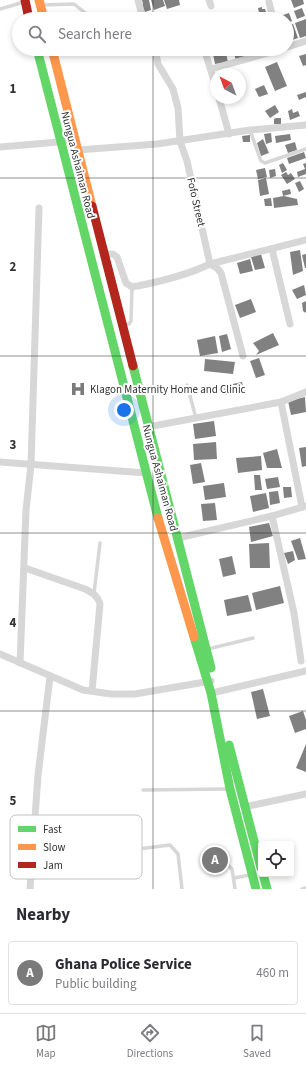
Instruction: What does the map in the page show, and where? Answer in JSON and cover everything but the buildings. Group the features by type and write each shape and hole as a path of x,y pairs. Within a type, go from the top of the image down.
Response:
{"main road":[{"path":"25,1 27,12"},
{"path":"40,2 42,12"},
{"name":"Nungua Ashaiman Road","path":"39,56 59,142 146,473 169,557 210,681 216,692 258,857"},
{"name":"Nungua Ashaiman Road","path":"54,56 207,650 210,681 230,789 256,889"},
{"path":"264,877 267,889"}],"street":[{"path":"138,0 141,12"},
{"path":"269,2 271,12"},
{"path":"294,45 306,41"},
{"name":"Fofo Street","path":"156,56 158,64 173,89 178,108 180,141 187,160 210,264"},
{"path":"207,56 210,68"},
{"path":"218,68 258,56"},
{"path":"221,104 229,134"},
{"path":"78,150 180,141 250,130 306,125"},
{"path":"0,147 59,142 75,138"},
{"path":"20,663 26,510 31,465 39,208"},
{"path":"104,254 113,254 116,257 126,283 132,287 196,271 210,264 272,250 306,240"},
{"path":"272,250 290,324"},
{"path":"210,264 217,268 221,273 244,356"},
{"path":"148,425 152,426 281,402 306,392"},
{"path":"178,538 304,507 281,402"},
{"path":"0,462 146,473"},
{"path":"272,516 294,613 301,661"},
{"path":"24,568 94,593 100,604 92,691"},
{"path":"0,654 50,677 83,690 111,694 135,694 210,681"},
{"path":"216,692 306,671"},
{"path":"35,815 38,775 50,677"},
{"path":"244,807 306,794"},
{"path":"30,889 31,879"}],"lane":[{"path":"0,9 25,1"},
{"path":"40,2 74,4 84,12"},
{"path":"250,130 261,161 265,163 306,150"},
{"path":"122,325 129,324 131,321 132,287"},
{"path":"187,384 196,418"},
{"path":"94,593 100,543"},
{"path":"207,650 253,638"},
{"path":"143,790 230,789"},
{"path":"142,849 170,845 178,854 182,889"},
{"path":"218,866 231,867 235,889"},
{"path":"234,878 252,875"},
{"path":"302,889 306,888"}],"traffic: fast":[{"path":"39,56 158,518"},
{"path":"133,366 211,668"},
{"path":"194,637 211,693 230,789 256,889"},
{"path":"229,745 258,856"},
{"path":"264,877 267,889"}],"traffic: slow":[{"path":"39,0 42,12"},
{"path":"54,56 92,206"},
{"path":"158,518 194,637"}],"traffic: jam":[{"path":"25,0 28,12"},
{"path":"92,206 133,366"}],"place":[{"name":"Klagon Maternity Home and Clinic","path":"78,389"},
{"name":"Ghana Police Service","path":"215,860"}]}
